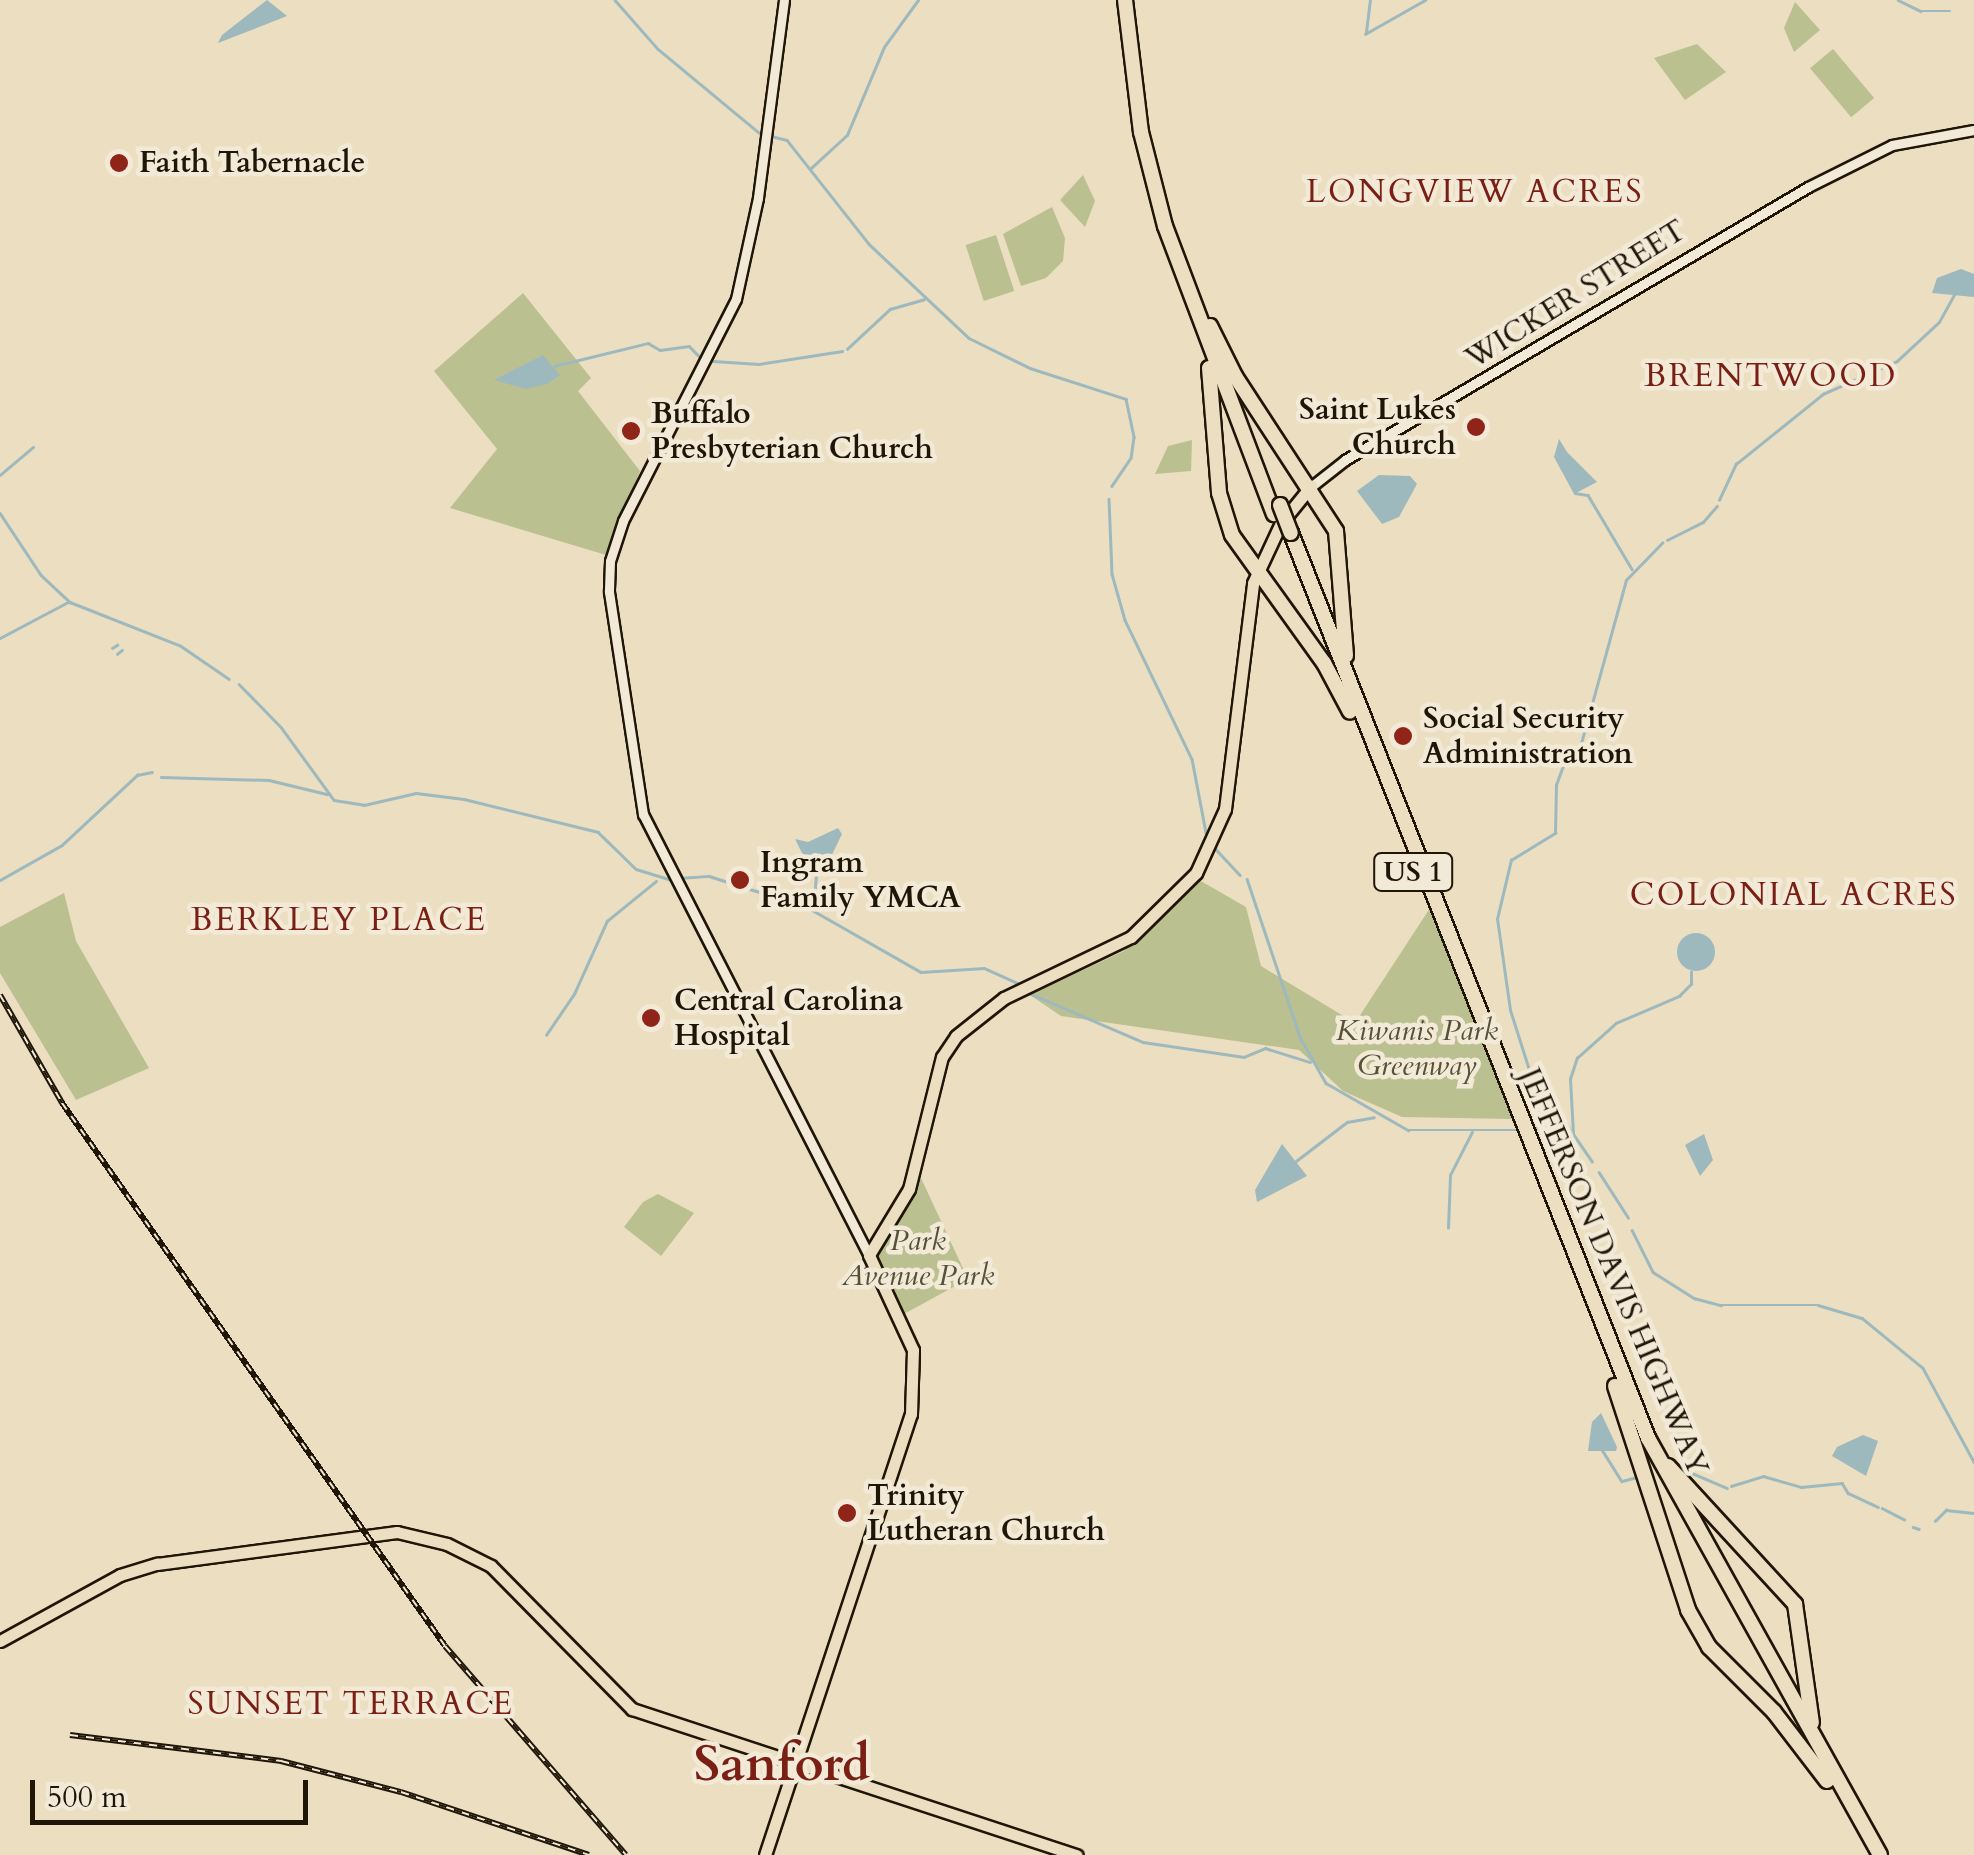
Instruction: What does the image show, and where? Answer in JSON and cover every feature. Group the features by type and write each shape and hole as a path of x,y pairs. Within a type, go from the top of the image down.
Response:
{"highway":[{"name":"JEFFERSON DAVIS HIGHWAY","path":"1125,0 1148,165 1188,296 1288,537 1615,1386 1702,1562 1870,1855"},
{"name":"JEFFERSON DAVIS HIGHWAY","path":"1134,0 1160,178 1277,510"},
{"path":"1188,296 1213,386 1224,516 1256,573 1324,663 1357,716"},
{"path":"1210,326 1256,410 1312,486 1342,557 1343,644 1357,716"},
{"name":"JEFFERSON DAVIS HIGHWAY","path":"1555,1224 1648,1438 1880,1855"},
{"path":"1615,1386 1688,1610 1709,1647 1774,1712 1828,1781"},
{"path":"1648,1438 1795,1604 1803,1693 1824,1757"}],"main road":[{"path":"765,1855 914,1399 914,1350 643,814 609,592 610,560 623,521 718,344 743,276 784,0"},
{"name":"WICKER STREET","path":"869,1255 909,1189 928,1098 956,1036 1004,998 1131,937 1169,905 1214,844 1228,792 1256,573 1281,523 1312,486 1344,460 1808,187 1892,145 1974,130"},
{"path":"859,1276 878,1273"},
{"path":"0,1641 142,1568 184,1556 405,1536 447,1544 491,1566 632,1709 1077,1855"}],"green space":[{"path":"1795,2 1820,30 1794,52 1784,28"},
{"path":"1697,44 1726,72 1685,100 1654,58"},
{"path":"1833,49 1874,98 1851,117 1810,68"},
{"path":"1083,175 1095,201 1085,227 1060,200"},
{"path":"1052,207 1065,238 1063,261 1046,278 1021,286 1003,234"},
{"path":"996,235 1014,291 984,301 966,245"},
{"path":"523,293 591,378 578,391 640,471 606,555 450,508 497,449 434,371"},
{"path":"1192,440 1191,471 1155,474 1168,446"},
{"name":"Kiwanis Park Greenway","path":"1199,880 1246,907 1261,966 1355,1023 1432,905 1512,1119 1402,1117 1343,1091 1299,1050 1061,1016 1030,995 1124,951"},
{"path":"64,893 76,941 149,1068 76,1100 0,973 0,927"},
{"name":"Park Avenue Park","path":"921,1178 968,1279 904,1314 877,1257"},
{"path":"658,1194 694,1213 661,1256 624,1227 643,1202"}],"water":[{"path":"267,0 287,16 218,43 222,35"},
{"path":"1961,269 1974,274 1974,297 1932,293 1937,278"},
{"path":"543,355 560,375 547,384 526,389 494,380"},
{"path":"1559,439 1597,482 1574,494 1554,457"},
{"path":"1379,475 1410,476 1417,484 1399,517 1382,524 1357,491"},
{"path":"838,828 842,834 827,865 806,861 795,839 808,842"},
{"path":"1696,933 1710,938 1715,952 1710,966 1696,971 1682,966 1677,952 1682,938"},
{"path":"1704,1134 1713,1160 1700,1176 1685,1145"},
{"path":"1282,1144 1307,1176 1257,1202 1255,1190"},
{"path":"1601,1413 1616,1451 1588,1451 1592,1422"},
{"path":"1863,1435 1878,1441 1866,1476 1832,1456 1837,1447"}],"waterway":[{"path":"615,0 658,49 762,135"},
{"path":"810,169 847,135 884,47 918,0"},
{"path":"1366,32 1370,0"},
{"path":"1365,34 1425,0"},
{"path":"1898,0 1921,11 1950,11"},
{"path":"771,136 787,140 869,244 969,338 1030,368 1126,399 1134,437 1131,458 1112,486"},
{"path":"1719,500 1736,464 1823,394 1897,361 1939,322 1954,295"},
{"path":"847,349 890,309 924,299"},
{"path":"554,366 648,343 660,350 689,346 703,360"},
{"path":"713,361 759,364 842,351"},
{"path":"0,475 33,447"},
{"path":"1575,493 1588,495 1632,569"},
{"path":"1109,499 1112,574 1125,620 1192,759 1207,838"},
{"path":"1667,540 1703,522 1717,506"},
{"path":"0,513 41,575 70,602 181,646 229,679"},
{"path":"1592,1162 1529,1070 1510,1010 1497,919 1511,860 1555,833 1556,785 1566,757 1580,747 1626,580 1662,543"},
{"path":"0,638 68,602"},
{"path":"112,648 117,645"},
{"path":"117,654 122,650"},
{"path":"239,684 281,727 334,800 364,805 416,793 464,799 598,832 636,869 671,880"},
{"path":"0,880 62,845 137,775 152,772"},
{"path":"161,777 269,780 327,794"},
{"path":"1212,845 1240,875"},
{"path":"813,909 817,864"},
{"path":"679,878 709,876 807,907 921,972 984,968 1020,984"},
{"path":"1247,879 1301,1039 1326,1083 1408,1130 1518,1130"},
{"path":"546,1035 574,994 607,921 656,881"},
{"path":"1573,1133 1570,1079 1577,1058 1616,1023 1679,996 1691,984 1691,972"},
{"path":"1029,993 1143,1042 1244,1057 1265,1048 1310,1062"},
{"path":"1296,1161 1347,1122 1374,1117"},
{"path":"1531,1128 1564,1126"},
{"path":"1448,1228 1450,1175 1472,1132"},
{"path":"1599,1172 1628,1217"},
{"path":"1632,1230 1653,1272 1694,1298 1721,1305 1818,1305 1862,1318 1923,1368 1974,1462"},
{"path":"1601,1448 1622,1481 1637,1477"},
{"path":"1680,1468 1727,1488"},
{"path":"1731,1486 1763,1476 1801,1487 1842,1483 1848,1493 1878,1507"},
{"path":"1882,1508 1904,1519"},
{"path":"1935,1521 1946,1510 1974,1513"},
{"path":"1913,1527 1919,1529"}],"railway":[{"path":"0,995 62,1103 445,1646 626,1855"},
{"path":"70,1735 281,1761 401,1792 589,1855"}],"place":[{"name":"Faith Tabernacle","path":"119,163"},
{"name":"Saint Lukes Church","path":"1476,427"},
{"name":"Buffalo Presbyterian Church","path":"631,431"},
{"name":"Social Security Administration","path":"1403,736"},
{"name":"Ingram Family YMCA","path":"740,880"},
{"name":"Central Carolina Hospital","path":"651,1018"},
{"name":"Trinity Lutheran Church","path":"847,1513"}],"district":[{"name":"LONGVIEW ACRES","path":"1475,192"},
{"name":"BRENTWOOD","path":"1771,376"},
{"name":"COLONIAL ACRES","path":"1794,895"},
{"name":"BERKLEY PLACE","path":"339,920"},
{"name":"SUNSET TERRACE","path":"351,1704"},
{"name":"Sanford","path":"782,1765"}]}
